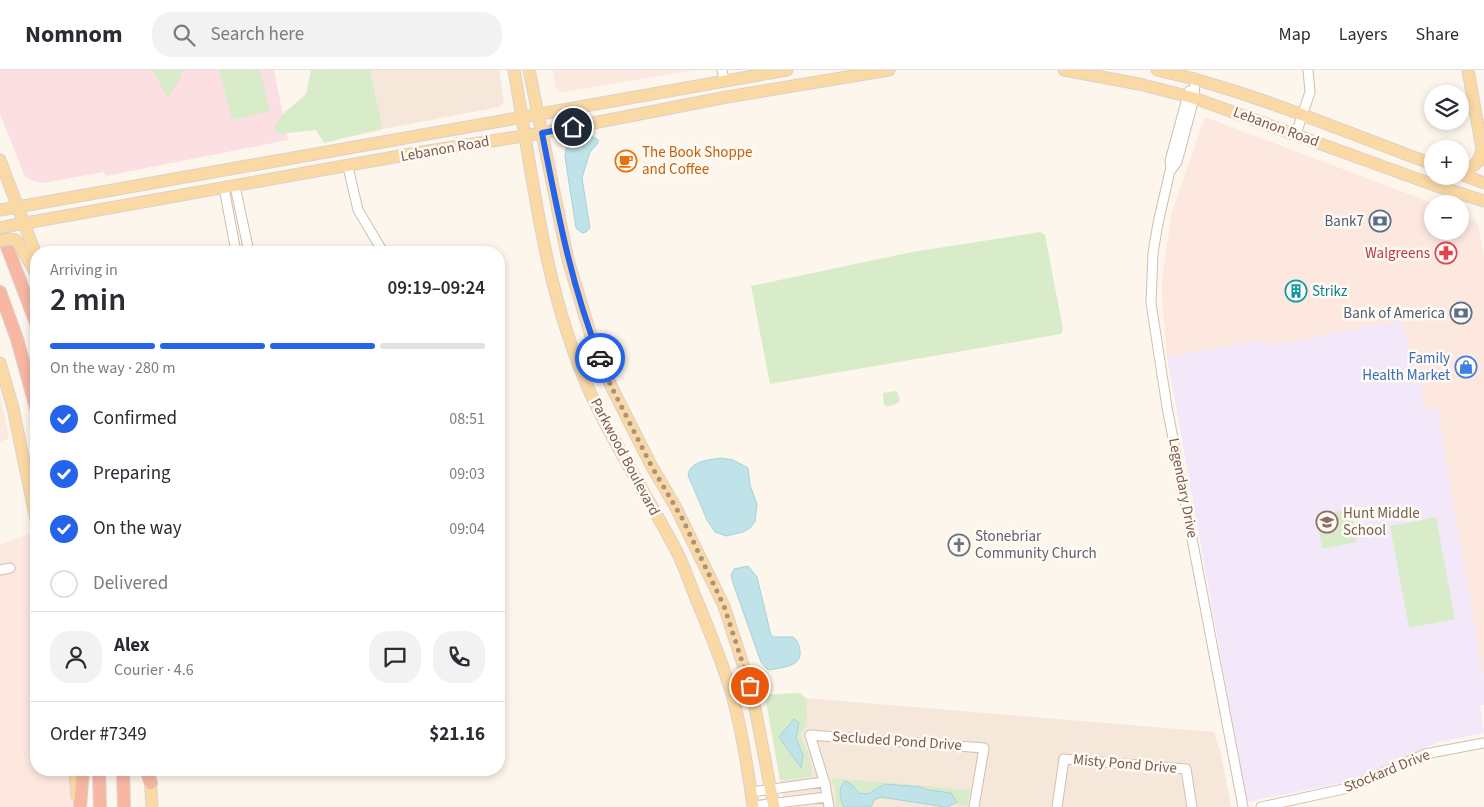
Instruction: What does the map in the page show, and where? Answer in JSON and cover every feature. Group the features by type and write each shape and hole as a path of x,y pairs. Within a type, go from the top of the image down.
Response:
{"highway":[{"path":"5,227 30,304"},
{"path":"0,292 17,339 30,386"},
{"path":"78,807 82,776"},
{"path":"99,776 100,807"},
{"path":"123,776 124,807"}],"main road":[{"name":"Parkwood Boulevard","path":"514,70 545,246 558,302 589,390 634,477 677,553 706,621 731,692 753,807"},
{"name":"Parkwood Boulevard","path":"529,70 568,260 587,323 611,386 652,467 679,513 724,606 750,686 774,805"},
{"name":"Lebanon Road","path":"2,210 522,118 723,76 788,70"},
{"name":"Lebanon Road","path":"5,227 542,133 727,97 890,70"},
{"name":"Lebanon Road","path":"1064,70 1121,80 1190,96 1434,185 1484,201"},
{"name":"Lebanon Road","path":"1157,70 1195,78 1424,161"},
{"path":"1468,70 1483,155 1478,163 1469,168"},
{"path":"723,76 727,97"},
{"path":"344,148 348,167"},
{"path":"0,184 1,162"},
{"path":"1,162 33,246"},
{"path":"227,169 230,187"},
{"path":"1469,177 1484,183"},
{"path":"0,240 16,240 30,263"},
{"path":"0,364 13,408 30,491"},
{"path":"634,477 652,467"},
{"path":"687,576 705,568"},
{"path":"731,692 750,686"},
{"path":"76,776 78,807"},
{"path":"149,776 152,807"}],"street":[{"path":"1296,134 1310,92 1308,70"},
{"name":"Legendary Drive","path":"1195,78 1177,162 1171,168 1158,223 1153,253 1151,284 1152,320 1243,807"},
{"path":"348,167 358,210 379,246"},
{"path":"230,187 235,246"},
{"path":"230,187 247,246"},
{"path":"0,570 10,568"},
{"name":"Secluded Pond Drive","path":"823,782 810,734 984,748 974,807"},
{"name":"Stockard Drive","path":"1261,807 1348,788 1425,754 1484,743"},
{"name":"Misty Pond Drive","path":"1057,807 1064,758 1186,769 1192,807"},
{"path":"751,792 823,782 829,807"},
{"path":"753,807 827,797"}],"shaded area":[{"path":"0,70 274,70 288,140 106,176 104,172 43,183 34,181 25,177 0,114"},
{"path":"370,70 499,70 504,103 499,107 383,129"},
{"path":"553,70 695,70 559,92 556,88"},
{"path":"1205,117 1424,200 1424,240 1469,240 1469,217 1478,224 1484,256 1484,680 1437,409 1425,410 1419,375 1410,356 1404,325 1271,346 1262,340 1167,357 1162,278 1172,212"},
{"name":"Hunt Middle School","path":"1398,320 1404,325 1410,356 1419,375 1425,410 1437,408 1484,680 1484,705 1480,705 1484,733 1438,742 1347,782 1247,802 1167,357 1262,340 1271,346"},
{"path":"0,394 9,438 0,442"},
{"path":"30,533 30,776 73,776 75,807 0,807 0,545"},
{"path":"800,693 805,698 1214,732 1221,754 1231,807 785,807 765,695"}],"green space":[{"path":"152,70 182,70 180,79 168,98"},
{"path":"219,70 260,70 270,111 232,120"},
{"path":"311,70 370,70 383,129 324,143 316,130 278,134 274,128 283,114 306,94"},
{"path":"1040,232 1045,235 1063,329 1061,334 770,384 751,286 912,252"},
{"path":"895,391 898,393 900,401 892,406 884,405 883,393"},
{"path":"1351,509 1357,542 1322,549 1316,515"},
{"path":"1436,517 1455,619 1409,628 1390,526"},
{"path":"800,693 806,699 807,725 801,737 810,760 811,777 780,780 765,695"},
{"path":"831,778 970,790 967,807 957,804 866,798 867,807 836,807 835,788"}],"water":[{"path":"594,137 598,140 598,143 590,152 582,178 590,228 582,233 576,228 565,157 570,142"},
{"path":"721,458 733,460 748,468 750,485 757,504 755,522 750,528 743,532 726,536 715,532 707,520 688,475 689,470 696,464"},
{"path":"748,566 757,577 771,635 774,637 793,637 798,643 800,656 795,663 770,670 761,662 731,575 734,569"},
{"path":"794,719 799,723 796,738 803,756 801,768 779,737"},
{"path":"845,781 851,784 859,793 868,794 885,784 921,787 928,790 951,793 957,802 945,807 881,797 874,800 871,807 844,807 840,794 841,787"}],"way so far":[{"path":"600,358 611,386 652,467 682,518 724,606 750,686"}],"place":[{"name":"The Book Shoppe and Coffee","path":"626,161"},
{"name":"Bank7","path":"1380,221"},
{"name":"Walgreens","path":"1446,253"},
{"name":"Strikz","path":"1296,291"},
{"name":"Bank of America","path":"1461,313"},
{"name":"Family Health Market","path":"1466,367"},
{"name":"Hunt Middle School","path":"1327,522"},
{"name":"Stonebriar Community Church","path":"959,545"}],"route":[{"path":"573,127 542,133 568,260 600,358"}]}
